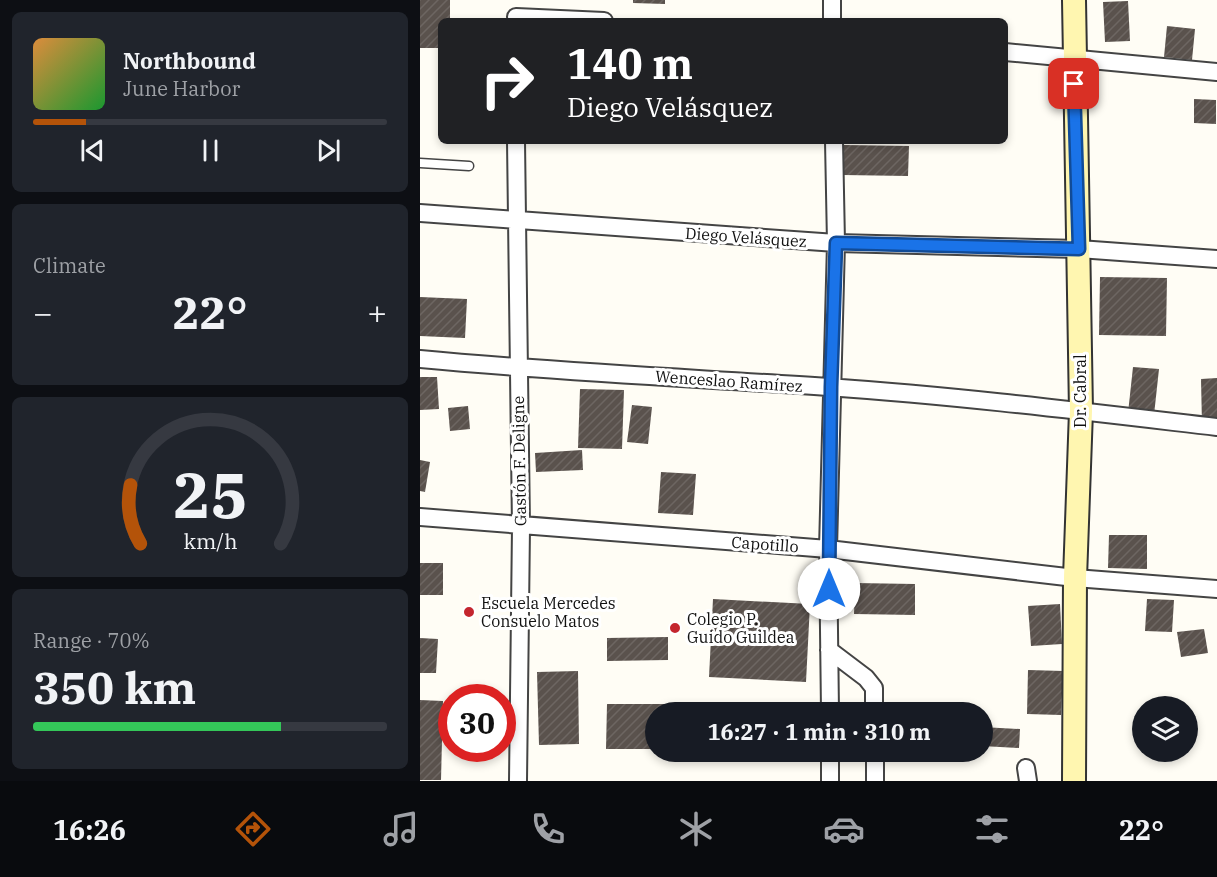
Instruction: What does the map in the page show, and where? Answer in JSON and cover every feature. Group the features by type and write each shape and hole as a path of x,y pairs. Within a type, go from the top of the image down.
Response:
{"street":[{"path":"516,0 516,18"},
{"path":"832,0 832,18"},
{"name":"Dr. Cabral","path":"1074,0 1081,411 1075,578 1074,781"},
{"path":"1008,52 1217,72"},
{"name":"Gastón F. Deligne","path":"516,144 520,526 518,781"},
{"path":"830,702 828,549 836,243 834,144"},
{"name":"Diego Velásquez","path":"420,213 836,243 1079,249 1217,259"},
{"name":"Wenceslao Ramírez","path":"420,359 518,368 831,387 1081,411 1217,427"},
{"name":"Capotillo","path":"420,518 828,549 1075,578 1217,590"},
{"path":"829,650 866,678 874,687 874,702"},
{"path":"830,762 830,781"},
{"path":"875,762 875,781"}],"lane":[{"path":"420,163 469,166"}],"building":[{"path":"420,0 450,0 450,18 438,18 438,48 420,48"},
{"path":"633,0 665,0 665,4 633,3"},
{"path":"1128,1 1130,41 1105,42 1103,2"},
{"path":"1167,26 1195,29 1192,60 1164,57"},
{"path":"1194,99 1216,100 1216,124 1194,123"},
{"path":"844,145 909,146 908,176 843,175"},
{"path":"1100,277 1167,278 1166,336 1099,335"},
{"path":"420,297 467,299 465,338 420,336"},
{"path":"1133,367 1159,369 1154,415 1128,413"},
{"path":"420,377 437,377 439,409 420,410"},
{"path":"1217,378 1217,425 1202,425 1201,379"},
{"path":"580,389 624,390 622,449 578,448"},
{"path":"632,405 652,407 648,444 627,442"},
{"path":"468,406 470,429 450,431 448,408"},
{"path":"582,450 583,470 536,472 535,453"},
{"path":"420,460 430,462 425,492 420,491"},
{"path":"661,472 696,474 693,515 658,513"},
{"path":"1109,535 1147,535 1147,569 1108,568"},
{"path":"420,563 443,563 443,595 420,595"},
{"path":"855,583 915,584 915,615 854,614"},
{"path":"713,599 810,604 806,682 709,677"},
{"path":"1147,599 1174,600 1172,632 1145,631"},
{"path":"1060,604 1062,644 1031,646 1028,606"},
{"path":"1204,629 1208,653 1181,657 1177,632"},
{"path":"668,637 668,660 607,661 607,638"},
{"path":"420,638 438,639 436,673 420,673"},
{"path":"1028,670 1063,671 1061,715 1027,714"},
{"path":"578,671 579,744 539,745 537,672"},
{"path":"420,700 438,701 438,762 441,762 441,780 420,780"},
{"path":"607,704 645,704 645,749 606,749"},
{"path":"993,728 1020,729 1019,748 993,747"}],"place":[{"name":"Escuela Mercedes Consuelo Matos","path":"469,612"},
{"name":"Colegio P. Guido Guildea","path":"675,628"}],"route":[{"path":"829,589 831,387 836,243 1079,249 1074,84"}]}
